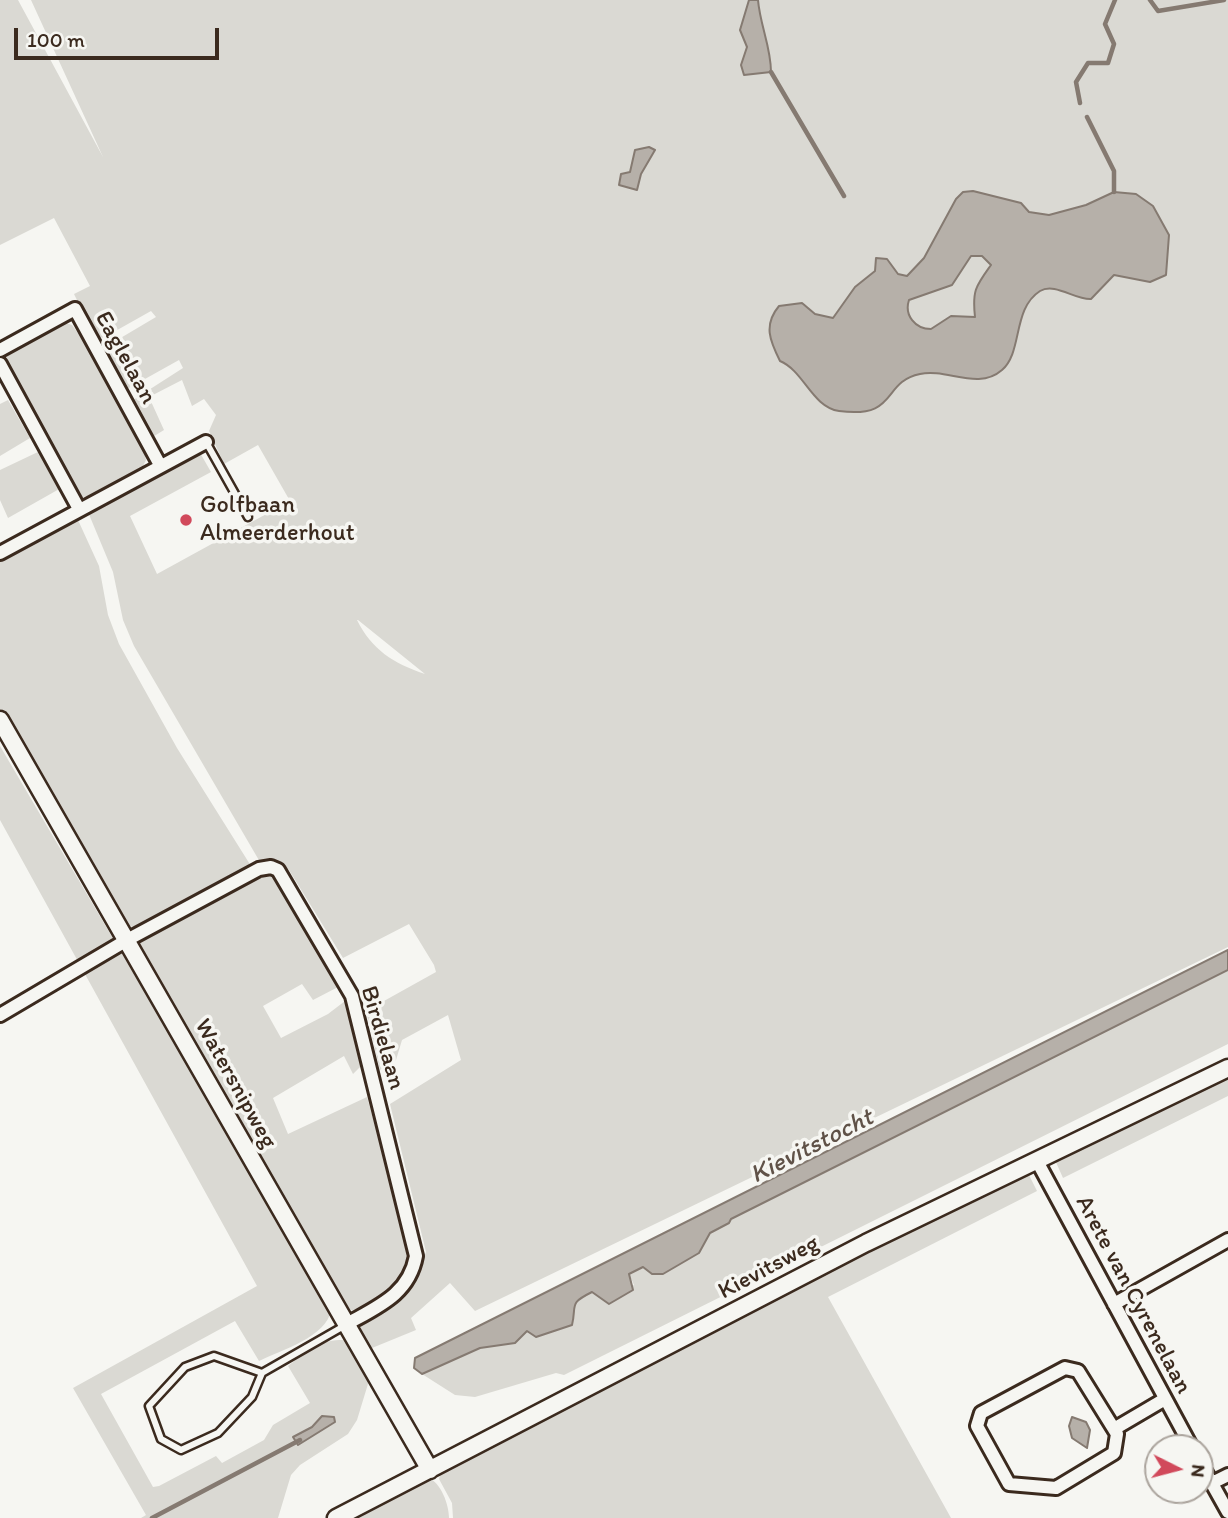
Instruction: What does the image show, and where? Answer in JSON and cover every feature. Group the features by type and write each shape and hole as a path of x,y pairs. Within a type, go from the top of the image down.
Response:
{"street":[{"name":"Eaglelaan","path":"0,350 75,309 160,465"},
{"path":"0,364 79,509"},
{"path":"0,553 206,442"},
{"name":"Watersnipweg","path":"0,720 430,1470"},
{"name":"Birdielaan","path":"127,940 259,869 271,867 285,879 334,963 352,996 416,1256 407,1284 394,1297 347,1324"},
{"path":"0,1015 127,940"},
{"name":"Kievitsweg","path":"337,1518 866,1243 1228,1068"},
{"name":"Arete van Cyrenelaan","path":"1037,1161 1184,1434"},
{"path":"1114,1304 1228,1240"},
{"path":"1065,1368 1078,1371 1114,1429 1117,1434 1114,1453 1056,1488 1009,1485 977,1426 981,1413 1065,1368"},
{"path":"1114,1429 1165,1399"},
{"path":"1214,1487 1228,1512"}],"lane":[{"path":"206,442 248,517"},
{"path":"262,1373 215,1356 185,1367 149,1406 161,1439 181,1450 218,1433 252,1397 262,1373 347,1324"}],"shaded area":[{"path":"0,0 18,0 103,157 31,0 1228,0 1228,947 475,1311 450,1283 411,1318 416,1330 372,1348 359,1333 363,1318 403,1296 414,1283 426,1252 390,1104 461,1060 448,1015 402,1040 396,1060 380,1070 366,1011 436,972 434,965 409,924 343,958 289,870 277,862 260,862 134,646 123,620 113,572 88,512 199,451 211,472 130,516 157,574 290,501 258,445 224,464 209,431 216,415 204,399 192,406 182,380 149,397 164,430 151,438 130,402 183,368 179,360 127,389 102,349 156,317 151,311 103,338 94,335 74,294 90,286 54,218 0,245","holes":["358,620 425,674 385,654 369,640"]},
{"path":"749,0 758,0 771,72 744,75 741,65 747,47 740,30"},
{"path":"649,147 655,150 641,174 637,190 619,185 621,174 630,172 635,150"},
{"path":"973,191 1021,203 1029,212 1049,215 1086,205 1114,192 1136,194 1153,206 1169,235 1166,275 1150,282 1114,275 1091,299 1059,290 1040,291 1025,308 1009,362 993,376 973,379 920,374 899,384 881,405 871,410 839,411 822,403 796,372 780,361 770,333 774,313 779,306 802,303 815,314 833,318 855,287 875,271 876,258 887,259 898,274 907,276 924,258 956,199 963,192","holes":["971,256 982,256 991,265 976,289 975,317 951,316 931,329 920,327 912,320 908,311 909,300 952,285"]},
{"path":"63,322 72,325 86,344 143,447 146,460 141,470 91,496 82,497 75,491 6,365 8,350"},
{"path":"8,400 30,438 0,456 0,404"},
{"path":"40,451 61,488 8,518 0,500 0,470"},
{"path":"78,520 99,566 108,615 119,644 177,748 251,866 138,927 125,926 0,709 0,560"},
{"path":"0,746 331,1310 328,1319 312,1335 259,1361 235,1321 101,1394 153,1487 216,1456 222,1463 264,1440 273,1425 310,1403 288,1366 317,1346 333,1341 350,1342 371,1374 357,1420 348,1434 300,1465 291,1475 278,1518 141,1518 146,1515 73,1388 257,1286 0,820"},
{"path":"265,873 275,876 315,948 340,986 313,1000 302,984 263,1006 281,1038 328,1014 345,1001 362,1065 353,1074 344,1056 273,1098 288,1134 367,1097 412,1255 400,1283 379,1301 361,1309 345,1309 137,945 143,937"},
{"path":"1228,950 1228,970 731,1219 729,1223 710,1233 699,1253 663,1274 652,1274 643,1267 629,1274 633,1290 609,1304 592,1292 584,1296 576,1302 572,1325 536,1337 527,1331 515,1343 480,1348 422,1374 414,1368 415,1358"},
{"path":"1228,970 1228,1044 564,1375 556,1373 475,1397 455,1395 422,1374 480,1348 515,1343 527,1331 574,1321 571,1309 576,1300 592,1292 601,1296 634,1285 629,1274 643,1267 699,1253 710,1233 729,1223 731,1219"},
{"path":"1228,1073 1228,1096 1063,1178 1055,1160"},
{"path":"1028,1173 1037,1191 828,1297 951,1518 453,1518 452,1503 439,1479 441,1471 803,1283"},
{"path":"322,1416 334,1417 335,1422 298,1445 293,1437 312,1427"},
{"path":"1072,1417 1086,1422 1090,1430 1087,1448 1072,1438 1069,1426"},
{"path":"428,1478 437,1484 443,1495 449,1518 351,1518"}],"waterway":[{"path":"1080,103 1076,82 1088,63 1108,63 1114,44 1105,24 1115,0"},
{"path":"1150,0 1158,11 1224,0"},
{"path":"771,72 844,196"},
{"path":"1087,117 1114,171 1114,192"},
{"path":"152,1518 300,1440"}],"place":[{"name":"Golfbaan Almeerderhout","path":"186,520"}],"water label":[{"name":"Kievitstocht","path":"812,1147"}]}
